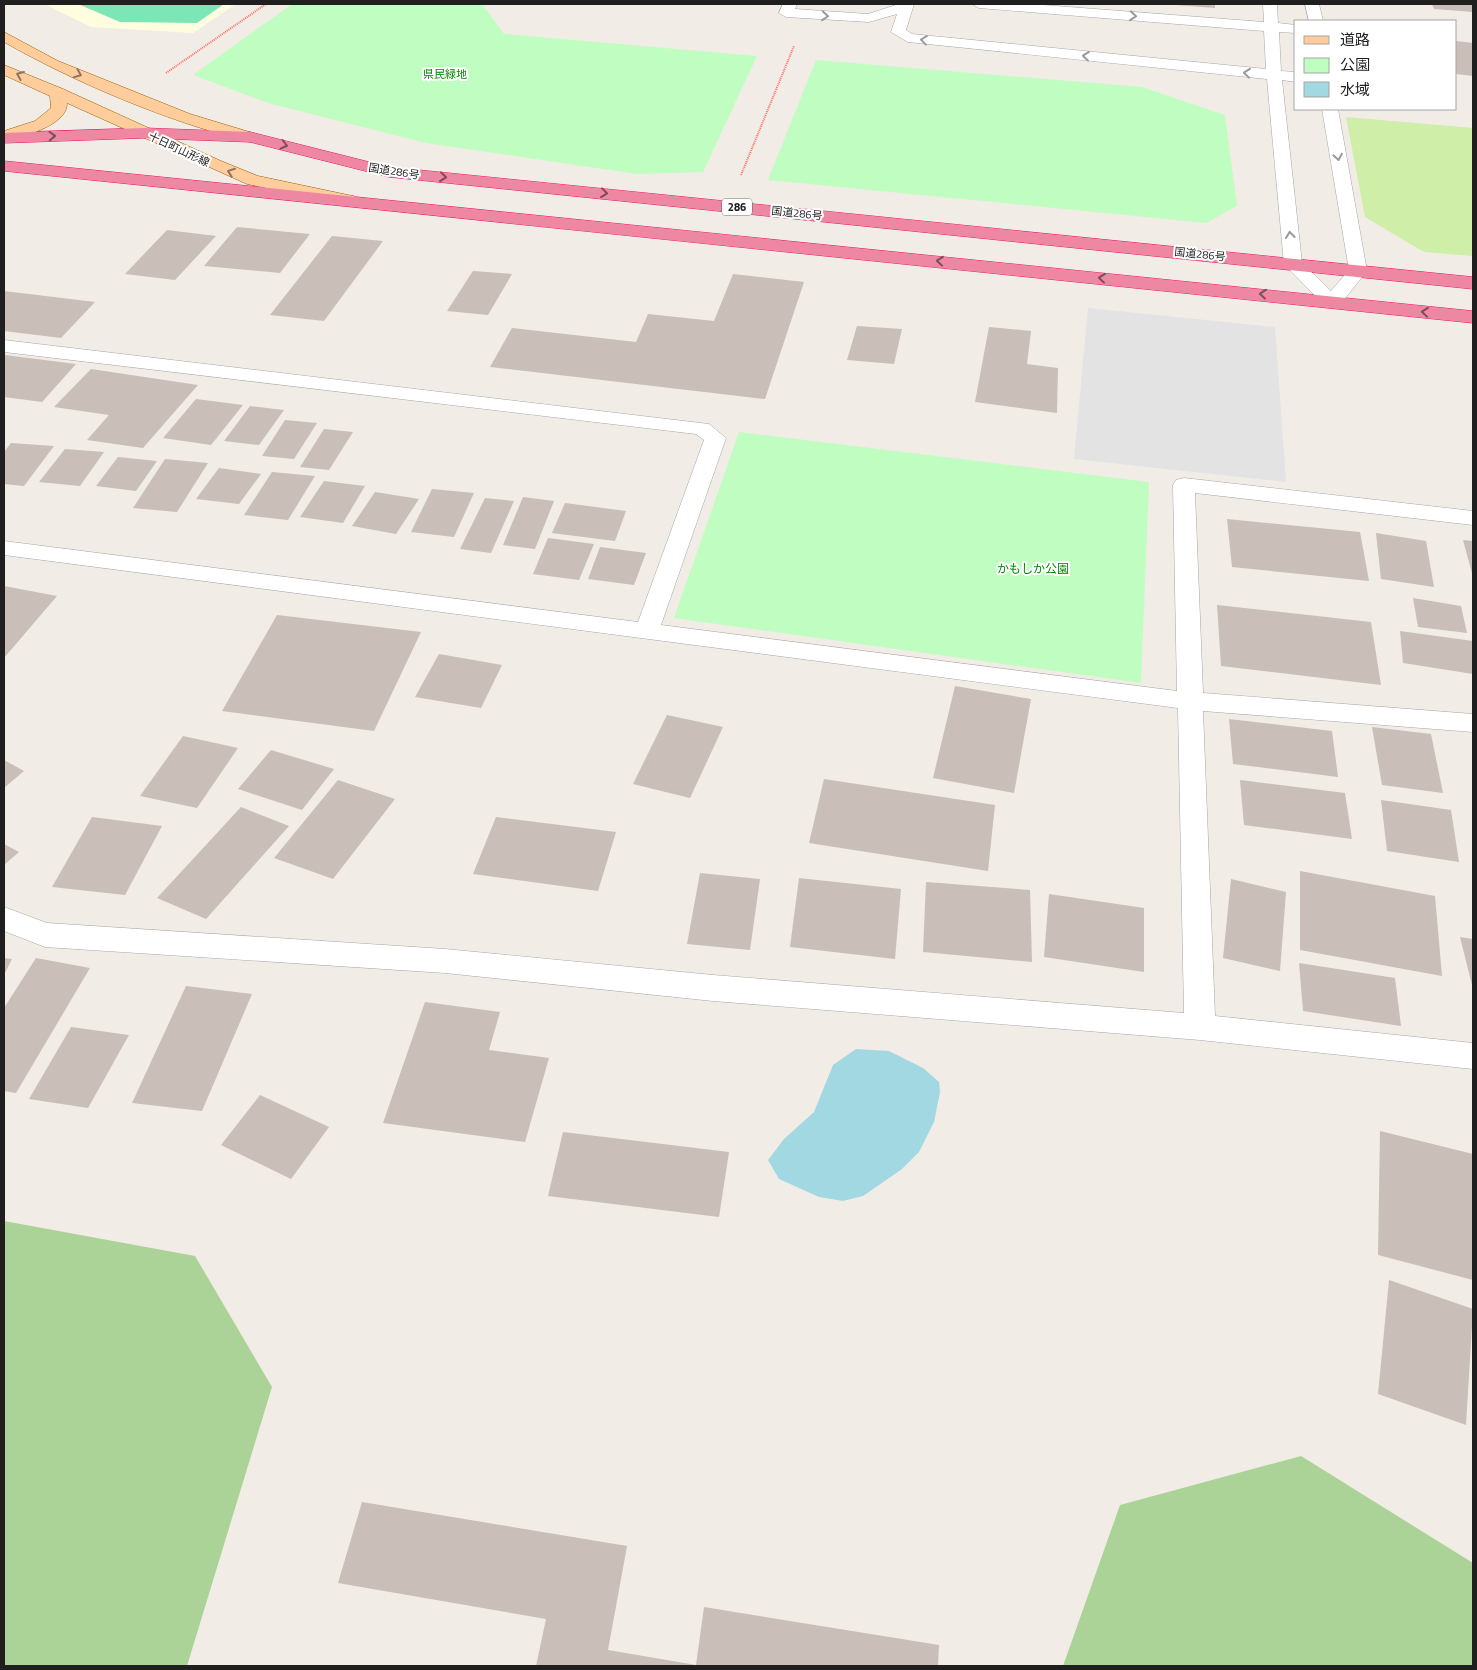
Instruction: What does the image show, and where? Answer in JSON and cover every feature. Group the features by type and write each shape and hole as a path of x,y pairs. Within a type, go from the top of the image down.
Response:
{"highway":[{"name":"国道286号","path":"4,137 144,132 250,137 389,172 1473,283"},
{"path":"4,166 1473,317"}],"main road":[{"path":"4,36 53,64 184,117 250,137"},
{"name":"十日町山形線","path":"4,69 215,165 253,180 364,203"},
{"path":"4,137 30,130 50,119 59,109 58,92"}],"street":[{"path":"790,4 786,13 854,19 880,16 907,5"},
{"path":"979,4 1294,29"},
{"path":"1270,4 1273,27 1274,75 1293,264 1332,302 1358,271 1330,110"},
{"path":"1312,4 1316,20"},
{"path":"907,5 898,32 908,38 1294,77"},
{"path":"4,346 702,428 715,438 647,631"},
{"path":"1200,1027 1184,486 1473,518"},
{"path":"4,548 1189,701 1473,723"},
{"path":"4,919 45,936 445,961 714,988 1200,1027 1473,1056"}],"path":[{"path":"132,96 266,4"},
{"path":"728,206 794,46"}],"shaded area":[{"path":"44,4 236,4 193,33 91,27"},
{"path":"1088,308 1275,327 1286,482 1074,459"}],"green space":[{"path":"78,4 224,4 197,23 120,22"},
{"name":"県民緑地","path":"292,4 482,4 504,34 757,56 703,172 637,174 426,143 268,103 193,75"},
{"path":"816,60 1142,87 1225,115 1237,206 1206,223 768,180"},
{"path":"1346,117 1473,128 1473,256 1424,252 1365,217"},
{"name":"かもしか公園","path":"739,432 1149,482 1141,683 674,618"},
{"path":"4,1221 195,1256 272,1387 187,1666 4,1666"},
{"path":"1301,1456 1473,1563 1473,1666 1063,1666 1120,1505"}],"water":[{"path":"856,1049 889,1051 923,1068 939,1082 940,1092 934,1122 919,1152 902,1169 863,1196 843,1201 819,1197 779,1179 768,1160 784,1139 814,1112 833,1065"}],"building":[{"path":"1215,4 1215,8 1175,5"},
{"path":"1432,4 1473,4 1473,12 1434,9"},
{"path":"1457,41 1473,43 1473,76 1457,74"},
{"path":"237,227 310,234 280,273 204,266"},
{"path":"167,230 216,236 175,280 125,274"},
{"path":"332,236 383,241 324,321 270,315"},
{"path":"473,271 512,274 488,315 447,311"},
{"path":"733,274 804,282 765,399 490,367 512,328 636,342 648,314 714,321"},
{"path":"4,291 95,302 61,338 4,331"},
{"path":"857,326 902,329 894,364 847,360"},
{"path":"989,327 1031,331 1027,364 1058,368 1057,413 975,402"},
{"path":"5,355 76,364 42,402 4,397"},
{"path":"91,369 198,385 143,448 87,440 109,415 54,407"},
{"path":"196,399 243,405 211,445 163,438"},
{"path":"250,406 284,410 259,445 224,441"},
{"path":"285,420 317,423 294,459 262,456"},
{"path":"324,429 353,432 329,470 300,467"},
{"path":"11,443 54,446 24,486 4,484 4,452"},
{"path":"65,449 104,452 80,486 39,482"},
{"path":"118,457 157,461 136,491 96,486"},
{"path":"165,459 208,463 177,512 133,508"},
{"path":"219,468 261,474 239,504 196,499"},
{"path":"272,472 315,476 288,520 244,515"},
{"path":"324,481 365,486 343,523 300,517"},
{"path":"432,489 474,493 454,537 411,532"},
{"path":"375,492 419,499 396,534 352,526"},
{"path":"523,497 554,501 535,549 503,545"},
{"path":"485,498 514,501 491,553 460,549"},
{"path":"565,503 626,511 615,541 552,533"},
{"path":"1227,519 1360,532 1369,581 1232,567"},
{"path":"1376,533 1426,541 1434,587 1381,579"},
{"path":"548,538 594,544 579,580 533,574"},
{"path":"1463,540 1473,541 1473,577"},
{"path":"600,547 646,553 634,585 588,579"},
{"path":"4,586 57,596 4,658"},
{"path":"1413,598 1461,606 1467,633 1418,627"},
{"path":"1217,605 1371,622 1381,685 1221,666"},
{"path":"277,615 421,632 374,731 222,711"},
{"path":"1400,631 1473,641 1473,674 1403,663"},
{"path":"439,654 502,665 481,708 415,697"},
{"path":"955,686 1031,699 1014,793 933,778"},
{"path":"667,715 723,727 690,798 633,784"},
{"path":"1229,719 1332,731 1338,777 1233,764"},
{"path":"1372,727 1431,734 1443,793 1382,785"},
{"path":"183,736 238,748 197,808 140,796"},
{"path":"271,750 334,769 302,810 238,789"},
{"path":"4,760 24,771 4,788"},
{"path":"824,779 995,805 988,871 809,843"},
{"path":"338,780 395,799 333,879 274,858"},
{"path":"1240,780 1345,793 1352,839 1244,825"},
{"path":"1381,800 1451,810 1459,862 1387,851"},
{"path":"241,807 289,826 206,919 157,898"},
{"path":"92,817 162,826 125,895 52,887"},
{"path":"496,817 616,832 598,891 473,874"},
{"path":"4,844 19,852 4,865"},
{"path":"1300,871 1435,896 1442,976 1300,950"},
{"path":"700,873 760,879 750,950 687,944"},
{"path":"799,878 901,889 895,959 790,947"},
{"path":"1231,879 1286,892 1280,971 1223,958"},
{"path":"926,882 1030,890 1032,962 923,952"},
{"path":"1049,894 1144,908 1144,972 1044,957"},
{"path":"1460,937 1473,939 1473,989"},
{"path":"4,958 12,959 4,975"},
{"path":"36,958 90,968 16,1093 4,1091 4,1008"},
{"path":"1299,963 1395,978 1401,1026 1303,1011"},
{"path":"186,986 252,994 202,1111 132,1103"},
{"path":"425,1002 500,1012 489,1050 549,1058 525,1142 383,1123"},
{"path":"71,1027 129,1035 88,1108 29,1099"},
{"path":"260,1095 329,1127 291,1179 221,1145"},
{"path":"1380,1131 1473,1154 1473,1280 1378,1255"},
{"path":"563,1132 729,1152 719,1217 548,1196"},
{"path":"1389,1280 1473,1309 1466,1425 1378,1394"},
{"path":"362,1502 627,1546 608,1650 696,1665 704,1607 939,1645 938,1666 536,1666 546,1619 338,1583"}]}
